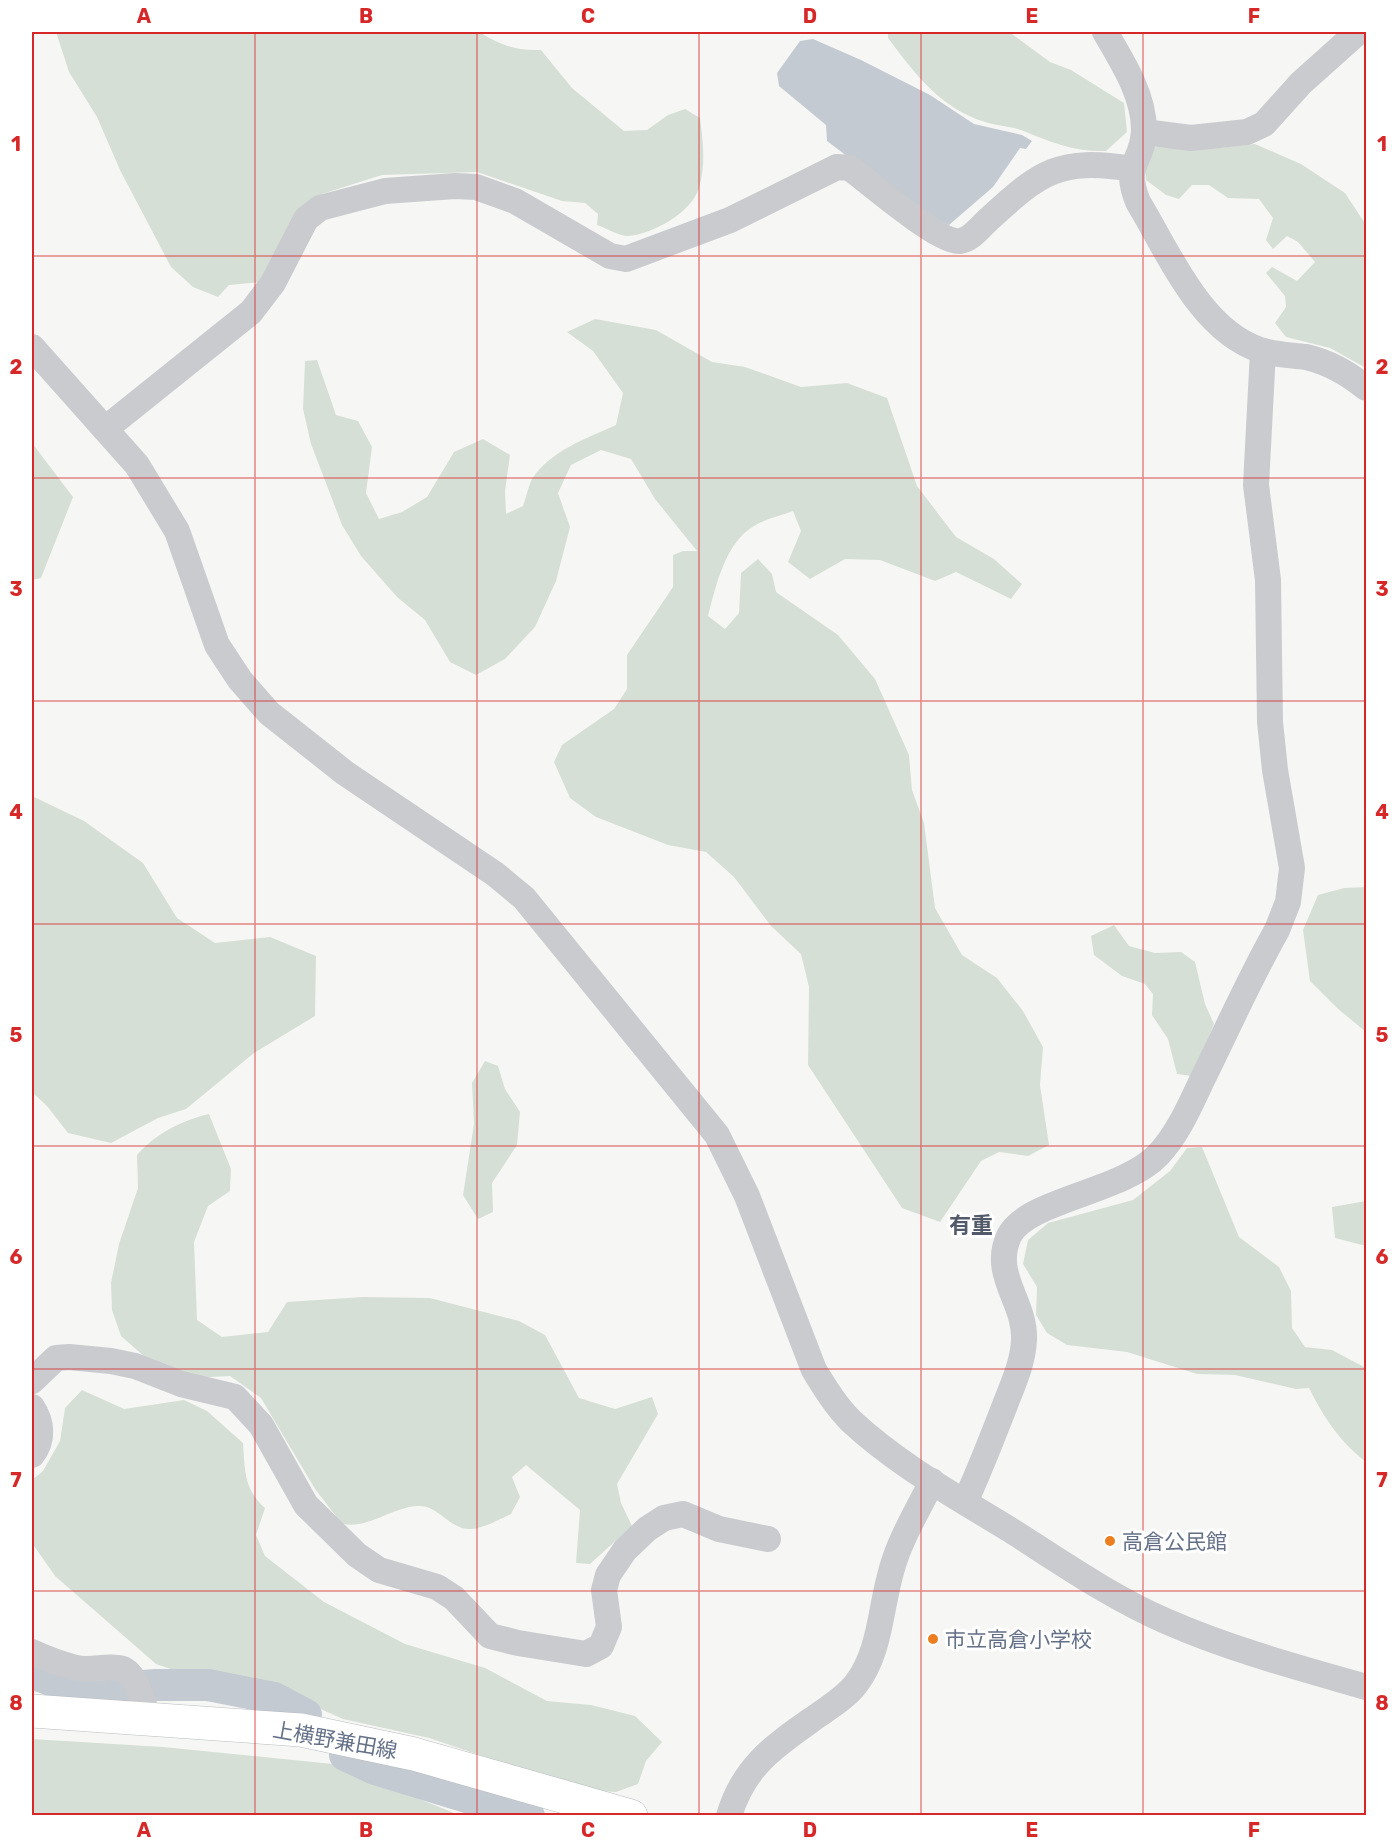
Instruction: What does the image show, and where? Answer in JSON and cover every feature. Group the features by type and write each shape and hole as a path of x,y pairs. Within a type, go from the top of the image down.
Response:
{"main road":[{"name":"上横野兼田線","path":"32,1711 145,1710 301,1730 365,1742 631,1815"}],"street":[{"path":"1105,32 1136,93 1143,113 1144,132 1132,169 1131,184 1138,202 1202,307 1223,331 1244,344 1263,351 1325,362 1366,388"},
{"path":"1144,132 1191,138 1247,132 1264,124 1301,83 1358,32"},
{"path":"105,429 251,312 273,283 306,219 320,208 352,198 385,191 455,186 476,187 514,201 610,256 626,259 730,220 837,167 850,168 924,225 948,239 960,241 972,235 1024,187 1042,174 1072,166 1132,169"},
{"path":"32,347 137,465 177,531 217,645 240,680 269,713 345,773 495,874 524,898 717,1135 747,1196 814,1370 830,1396 849,1419 871,1439 932,1481 1072,1569 1167,1622 1296,1668 1366,1687"},
{"path":"965,1502 981,1468 1019,1368 1024,1341 1023,1321 1006,1283 1003,1265 1010,1234 1018,1224 1031,1215 1109,1186 1134,1174 1157,1156 1173,1136 1191,1102 1277,930 1288,902 1292,868 1275,770 1270,722 1268,580 1256,485 1263,351"},
{"path":"32,1381 56,1358 80,1358 135,1366 181,1384 235,1397 261,1425 306,1505 357,1555 379,1570 437,1587 454,1598 490,1636 518,1643 586,1654 601,1646 609,1627 604,1590 608,1575 625,1550 647,1529 664,1518 683,1514 718,1529 768,1539"},
{"path":"32,1407 40,1419 41,1434 32,1455"},
{"path":"729,1815 740,1784 769,1750 832,1707 855,1686 867,1668 894,1561 908,1527 932,1481"},
{"path":"32,1652 76,1668 99,1670 120,1667 130,1674 145,1710"}],"shaded area":[{"path":"56,32 479,32 508,46 541,50 572,88 624,131 647,130 668,115 685,109 700,118 703,170 699,188 688,206 670,221 649,231 624,236 597,225 598,214 585,203 562,201 477,172 382,175 322,194 306,211 263,282 229,285 218,297 193,287 171,267 120,170 97,117 69,72"},
{"path":"888,32 1009,32 1050,62 1071,70 1124,103 1127,132 1106,151 1083,150 969,116 942,99 919,77 888,38"},
{"path":"813,39 930,95 974,124 1022,135 1032,141 1026,149 1020,148 993,187 949,225 922,213 827,141 826,125 779,86 777,73 800,41"},
{"path":"1255,144 1301,164 1345,193 1366,225 1366,368 1330,348 1286,337 1275,323 1286,307 1285,296 1266,273 1272,267 1297,281 1315,262 1298,242 1287,236 1273,249 1266,240 1273,218 1259,199 1228,198 1209,185 1192,185 1179,199 1166,195 1146,180 1145,167 1152,147 1219,148"},
{"path":"595,319 656,330 712,362 745,367 801,387 847,383 887,398 917,486 956,537 994,559 1022,584 1011,599 956,572 935,581 880,560 845,559 810,579 788,562 801,531 793,511 754,526 736,543 723,566 708,616 725,629 739,613 741,573 758,559 772,574 776,592 838,635 875,679 909,755 912,790 924,823 935,908 962,955 997,978 1023,1011 1043,1047 1040,1085 1049,1145 1028,1156 999,1152 981,1161 940,1222 902,1208 808,1065 809,987 801,954 771,926 734,877 706,852 668,845 596,817 570,798 554,762 562,745 614,709 627,689 627,655 673,587 673,555 683,551 697,551 655,499 631,459 601,450 571,465 558,493 570,527 556,581 535,627 505,659 476,675 450,662 425,620 397,597 361,556 342,525 311,444 303,409 305,361 317,360 336,415 358,421 372,447 366,493 379,519 402,512 427,497 454,452 483,439 510,455 505,491 506,514 523,506 532,479 549,461 581,440 616,425 623,393 593,351 567,332"},
{"path":"32,443 73,497 41,578 32,580"},
{"path":"32,796 84,821 143,863 177,918 215,943 270,937 316,956 315,1016 254,1053 186,1109 158,1118 111,1143 68,1133 47,1106 32,1092"},
{"path":"1366,887 1366,1032 1310,981 1303,930 1318,895 1344,888"},
{"path":"1114,925 1129,946 1155,953 1181,952 1195,962 1205,1004 1214,1024 1192,1076 1177,1074 1168,1039 1152,1015 1153,994 1145,984 1122,976 1094,955 1091,936"},
{"path":"485,1061 498,1066 505,1089 520,1112 517,1145 492,1183 493,1212 478,1219 463,1195 474,1124 472,1083"},
{"path":"209,1114 231,1169 230,1191 208,1206 194,1242 197,1320 222,1337 268,1332 287,1302 363,1297 430,1298 519,1321 545,1335 579,1398 615,1409 652,1397 658,1414 617,1484 621,1503 632,1526 590,1564 576,1563 580,1510 526,1465 512,1477 520,1497 511,1514 482,1527 464,1529 425,1506 398,1510 361,1524 342,1524 315,1489 261,1398 230,1376 192,1378 154,1365 121,1336 112,1310 111,1283 119,1244 138,1188 137,1155 152,1140 170,1129"},
{"path":"1202,1147 1239,1237 1279,1267 1291,1291 1292,1328 1305,1347 1332,1350 1366,1368 1366,1462 1333,1429 1309,1388 1296,1389 1235,1375 1197,1374 1127,1352 1067,1345 1047,1333 1036,1315 1037,1287 1023,1264 1028,1240 1048,1223 1133,1200 1170,1171 1187,1148"},
{"path":"1366,1201 1366,1246 1335,1238 1332,1207"},
{"path":"82,1390 124,1409 184,1400 207,1411 243,1443 245,1471 249,1486 265,1508 256,1535 265,1556 324,1602 405,1644 485,1668 547,1701 591,1705 635,1716 662,1742 646,1761 638,1784 616,1792 584,1790 429,1738 343,1719 289,1695 239,1679 179,1672 156,1664 55,1576 32,1543 32,1480 43,1471 60,1441 65,1408"},
{"path":"32,1739 163,1747 333,1764 459,1815 32,1815"}],"waterway":[{"path":"32,1673 56,1682 105,1689 156,1685 208,1685 274,1698 306,1715"},
{"path":"345,1755 375,1769 529,1816"}],"place":[{"name":"高倉公民館","path":"1110,1541"},
{"name":"市立高倉小学校","path":"933,1639"}],"district":[{"name":"有重","path":"971,1225"}]}
